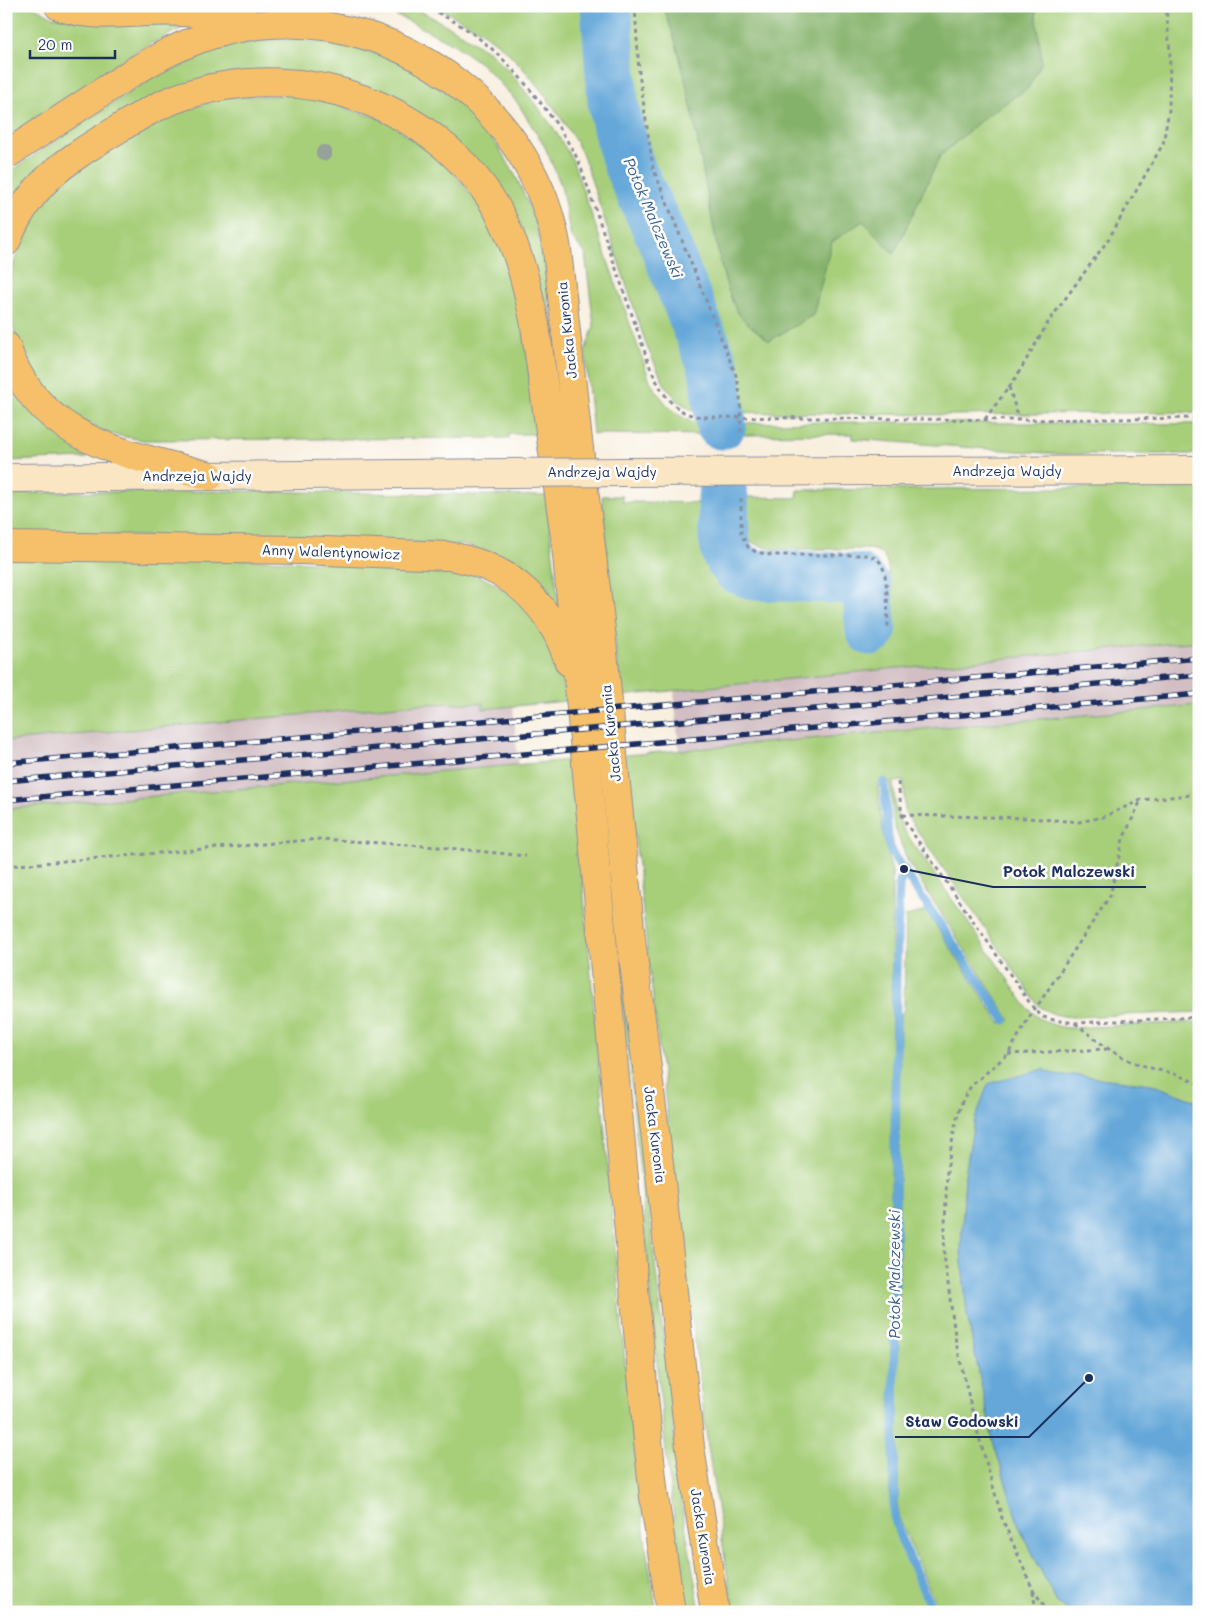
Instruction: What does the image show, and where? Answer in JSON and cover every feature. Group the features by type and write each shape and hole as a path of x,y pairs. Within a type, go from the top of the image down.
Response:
{"main road":[{"path":"59,6 68,10 87,13 182,12 271,24"},
{"path":"6,155 132,72 167,52 203,36 238,28 271,24"},
{"name":"Jacka Kuronia","path":"271,24 315,25 361,34 408,52 449,76 480,102 511,138 536,179 552,222 558,258 592,551 632,940 690,1447 715,1612"},
{"path":"6,242 16,219 34,191 66,163 150,110 176,98 209,89 239,83 267,81 298,83 334,90 382,106 432,136 468,169 495,206 515,246 530,299 541,358 565,535 579,698"},
{"path":"6,346 14,366 29,391 49,413 81,436 105,446 210,476"},
{"name":"Andrzeja Wajdy","path":"6,478 623,472 1199,470"},
{"name":"Anny Walentynowicz","path":"6,546 301,550 448,556 473,561 493,568 511,580 541,610 562,641 579,698"},
{"name":"Jacka Kuronia","path":"579,698 648,1440 654,1497 671,1612"}],"path":[{"path":"423,6 443,15 488,45 515,71 570,142 579,162 641,343 656,380 680,411 694,417 984,420 1199,418"},
{"path":"635,6 639,73 653,168 737,378 741,434"},
{"path":"984,420 1015,379 1049,321 1108,240 1163,144 1169,110 1170,53 1166,6"},
{"path":"1009,386 1019,420"},
{"path":"741,497 741,534 748,547 756,552 772,555 871,555 880,562 885,576 888,629"},
{"path":"898,782 902,815 1034,1009 1044,1017 1075,1023 1199,1017"},
{"path":"902,815 1028,818 1079,822 1103,817 1141,800 1199,794"},
{"path":"1049,1612 1033,1590 1002,1518 975,1423 956,1343 944,1254 947,1170 956,1121 963,1099 971,1086 1008,1054 1034,1009 1110,896 1123,839 1141,800"},
{"path":"6,866 321,840 438,847 526,856"},
{"path":"1075,1023 1108,1049 1134,1062 1187,1077 1199,1085"},
{"path":"1008,1054 1108,1049"},
{"path":"1033,1590 1036,1612"}],"shaded area":[{"path":"1199,641 1199,705 679,750 674,691 897,668"},
{"path":"483,703 484,708 513,705 518,765 6,809 6,741 421,704"}],"green space":[{"path":"6,6 33,6 53,17 188,25 136,51 6,138"},
{"path":"368,6 409,6 415,8 491,53 507,69 554,129 572,159 650,381 667,404 683,418 704,423 732,424 733,435 593,434 585,351 594,326 585,253 571,237 561,185 545,147 517,102 480,63 455,45 409,21"},
{"path":"434,6 1199,6 1199,412 953,415 714,412 690,409 679,402 665,385 647,347 583,155 566,126 533,80 509,53 482,32"},
{"path":"663,6 1035,6 1042,62 1028,88 986,116 940,156 894,254 863,221 832,242 813,315 769,341 738,314 727,287 718,251 686,83 680,57"},
{"path":"272,40 325,43 360,49 394,60 413,69 454,97 489,135 515,175 525,196 540,241 545,265 564,434 543,309 434,126 210,76 6,219 6,174 160,72 214,50"},
{"path":"301,95 386,120 445,162 485,211 502,246 514,281 524,334 538,434 509,434 509,438 143,440 110,434 88,425 67,411 47,392 32,373 17,341 11,317 11,276 23,232 39,207 74,171 165,116 227,97"},
{"path":"6,378 42,422 85,455 86,458 6,461"},
{"path":"748,423 1199,424 1199,454 1059,454 853,439 853,434 744,435 744,427"},
{"path":"1199,487 1199,641 897,668 620,696 602,496 622,496 623,502 720,503 720,547 724,560 733,574 746,582 762,587 780,588 851,584 856,588 861,599 866,631 893,628 888,567 883,555 871,549 771,549 757,545 747,535 746,497 797,498 798,490"},
{"path":"239,491 546,496 560,615 509,563 495,554 463,545 343,539 6,534 6,494"},
{"path":"734,538 751,556 760,559 862,558 875,567 878,582 870,572 859,565 759,568 744,561"},
{"path":"6,557 236,559 464,568 508,591 537,622 561,670 566,701 483,709 483,703 421,704 6,741"},
{"path":"1199,705 1199,1012 1073,1017 1046,1011 1038,1005 907,816 904,781 893,782 896,811 903,829 1027,1007 1041,1019 1056,1026 1068,1028 1199,1022 1199,1102 1151,1084 1072,1075 1061,1077 1052,1075 974,1122 965,1175 961,1251 967,1315 993,1441 1019,1526 1057,1603 1071,1612 939,1612 898,1516 900,1015 904,1010 906,916 926,911 1000,1023 1010,1020 908,862 894,825 890,782 878,783 882,828 892,871 890,1502 897,1535 930,1612 733,1612 707,1440 648,958 626,755"},
{"path":"596,758 601,758 635,1086 684,1519 700,1612 688,1612 672,1505 660,1398 636,1130"},
{"path":"572,760 629,1408 647,1555 657,1612 6,1612 6,809"}],"water":[{"path":"1044,1069 1064,1076 1072,1075 1151,1084 1199,1102 1199,1612 1071,1612 1057,1603 1019,1526 993,1441 967,1315 961,1251 965,1175 974,1122 988,1084"}],"waterway":[{"name":"Potok Malczewski","path":"606,6 613,103 618,128 629,166 662,238 714,368 721,424"},
{"name":"Potok Malczewski","path":"723,497 724,536 727,553 737,568 756,575 858,579 867,589 871,630"},
{"name":"Potok Malczewski","path":"884,782 891,852 1005,1020"},
{"name":"Potok Malczewski","path":"904,869 899,886 896,970 894,1516 901,1539 933,1612"}],"railway":[{"path":"6,763 1199,658"},
{"path":"6,781 1199,675"},
{"path":"6,800 1199,694"}],"place":[{"name":"Potok Malczewski","path":"904,869"},
{"name":"Staw Godowski","path":"1089,1378"}]}
